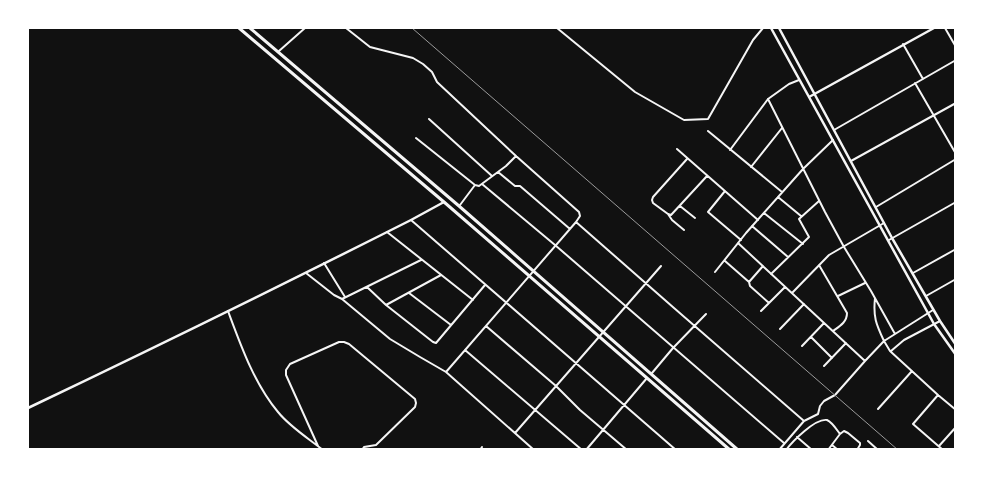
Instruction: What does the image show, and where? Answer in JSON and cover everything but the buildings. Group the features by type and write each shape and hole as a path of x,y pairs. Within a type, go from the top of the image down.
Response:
{"highway":[{"path":"240,28 730,450"},
{"path":"250,28 459,206 738,450"}],"street":[{"path":"278,52 305,28"},
{"path":"346,28 370,47 413,58 423,64 432,72 437,82 579,212 580,216 576,222 446,372"},
{"path":"557,28 634,92 684,120 708,119 753,40 763,28"},
{"path":"771,28 934,324 956,355"},
{"path":"778,28 892,238 956,345"},
{"path":"809,97 934,28"},
{"path":"946,28 956,47"},
{"path":"903,44 924,78"},
{"path":"834,130 956,60"},
{"path":"730,150 768,99 789,84 799,80"},
{"path":"915,83 956,154"},
{"path":"768,99 819,201 895,334"},
{"path":"851,161 956,103"},
{"path":"429,119 492,176"},
{"path":"751,167 783,128"},
{"path":"708,131 782,192"},
{"path":"416,138 478,186 506,166 516,156"},
{"path":"715,272 740,240 802,169 833,140"},
{"path":"677,149 758,220"},
{"path":"684,230 668,214 653,203 652,200 687,159"},
{"path":"876,207 956,159"},
{"path":"498,172 515,186 520,186 570,229"},
{"path":"668,214 673,214 708,176"},
{"path":"482,184 784,443"},
{"path":"459,206 475,185"},
{"path":"725,191 708,212 740,240"},
{"path":"778,197 802,216"},
{"path":"771,274 809,237 799,219 819,201"},
{"path":"28,408 306,273 444,202"},
{"path":"888,240 956,202"},
{"path":"680,206 695,218"},
{"path":"764,213 802,244"},
{"path":"411,220 676,450"},
{"path":"576,222 804,421"},
{"path":"792,293 829,255 884,223"},
{"path":"752,226 788,258"},
{"path":"387,232 472,300"},
{"path":"738,243 865,361"},
{"path":"912,273 956,249"},
{"path":"306,273 334,295 344,298 421,260"},
{"path":"724,260 769,303"},
{"path":"324,263 344,298 390,339 446,372 534,450"},
{"path":"819,265 846,310 847,316 844,323 833,331"},
{"path":"515,433 662,266"},
{"path":"749,282 763,266"},
{"path":"386,305 441,275"},
{"path":"926,296 956,280"},
{"path":"838,296 866,282"},
{"path":"367,287 386,305 436,343 486,285"},
{"path":"761,311 785,287"},
{"path":"408,293 451,325"},
{"path":"875,298 874,318 890,351 956,410"},
{"path":"780,329 804,304"},
{"path":"779,450 804,421 818,413 824,400 835,395 884,341 934,310"},
{"path":"228,311 241,345 266,396 286,420 323,450"},
{"path":"650,374 706,314"},
{"path":"890,351 904,340 940,321"},
{"path":"802,346 824,323"},
{"path":"486,326 627,450"},
{"path":"811,337 832,358"},
{"path":"318,446 286,375 286,370 290,364 339,342 344,342 349,344 415,399 416,403 376,445 362,450"},
{"path":"824,366 846,343"},
{"path":"466,350 582,450"},
{"path":"878,409 912,371"},
{"path":"586,450 647,378"},
{"path":"938,395 913,424 943,450"},
{"path":"790,450 787,448 797,437 809,427 825,420 840,434"},
{"path":"939,446 956,427"},
{"path":"828,450 842,432 846,432 859,442 858,449"},
{"path":"797,437 812,450"},
{"path":"868,441 878,450"},
{"path":"832,445 838,450"}],"railway":[{"path":"412,28 898,450"}]}
